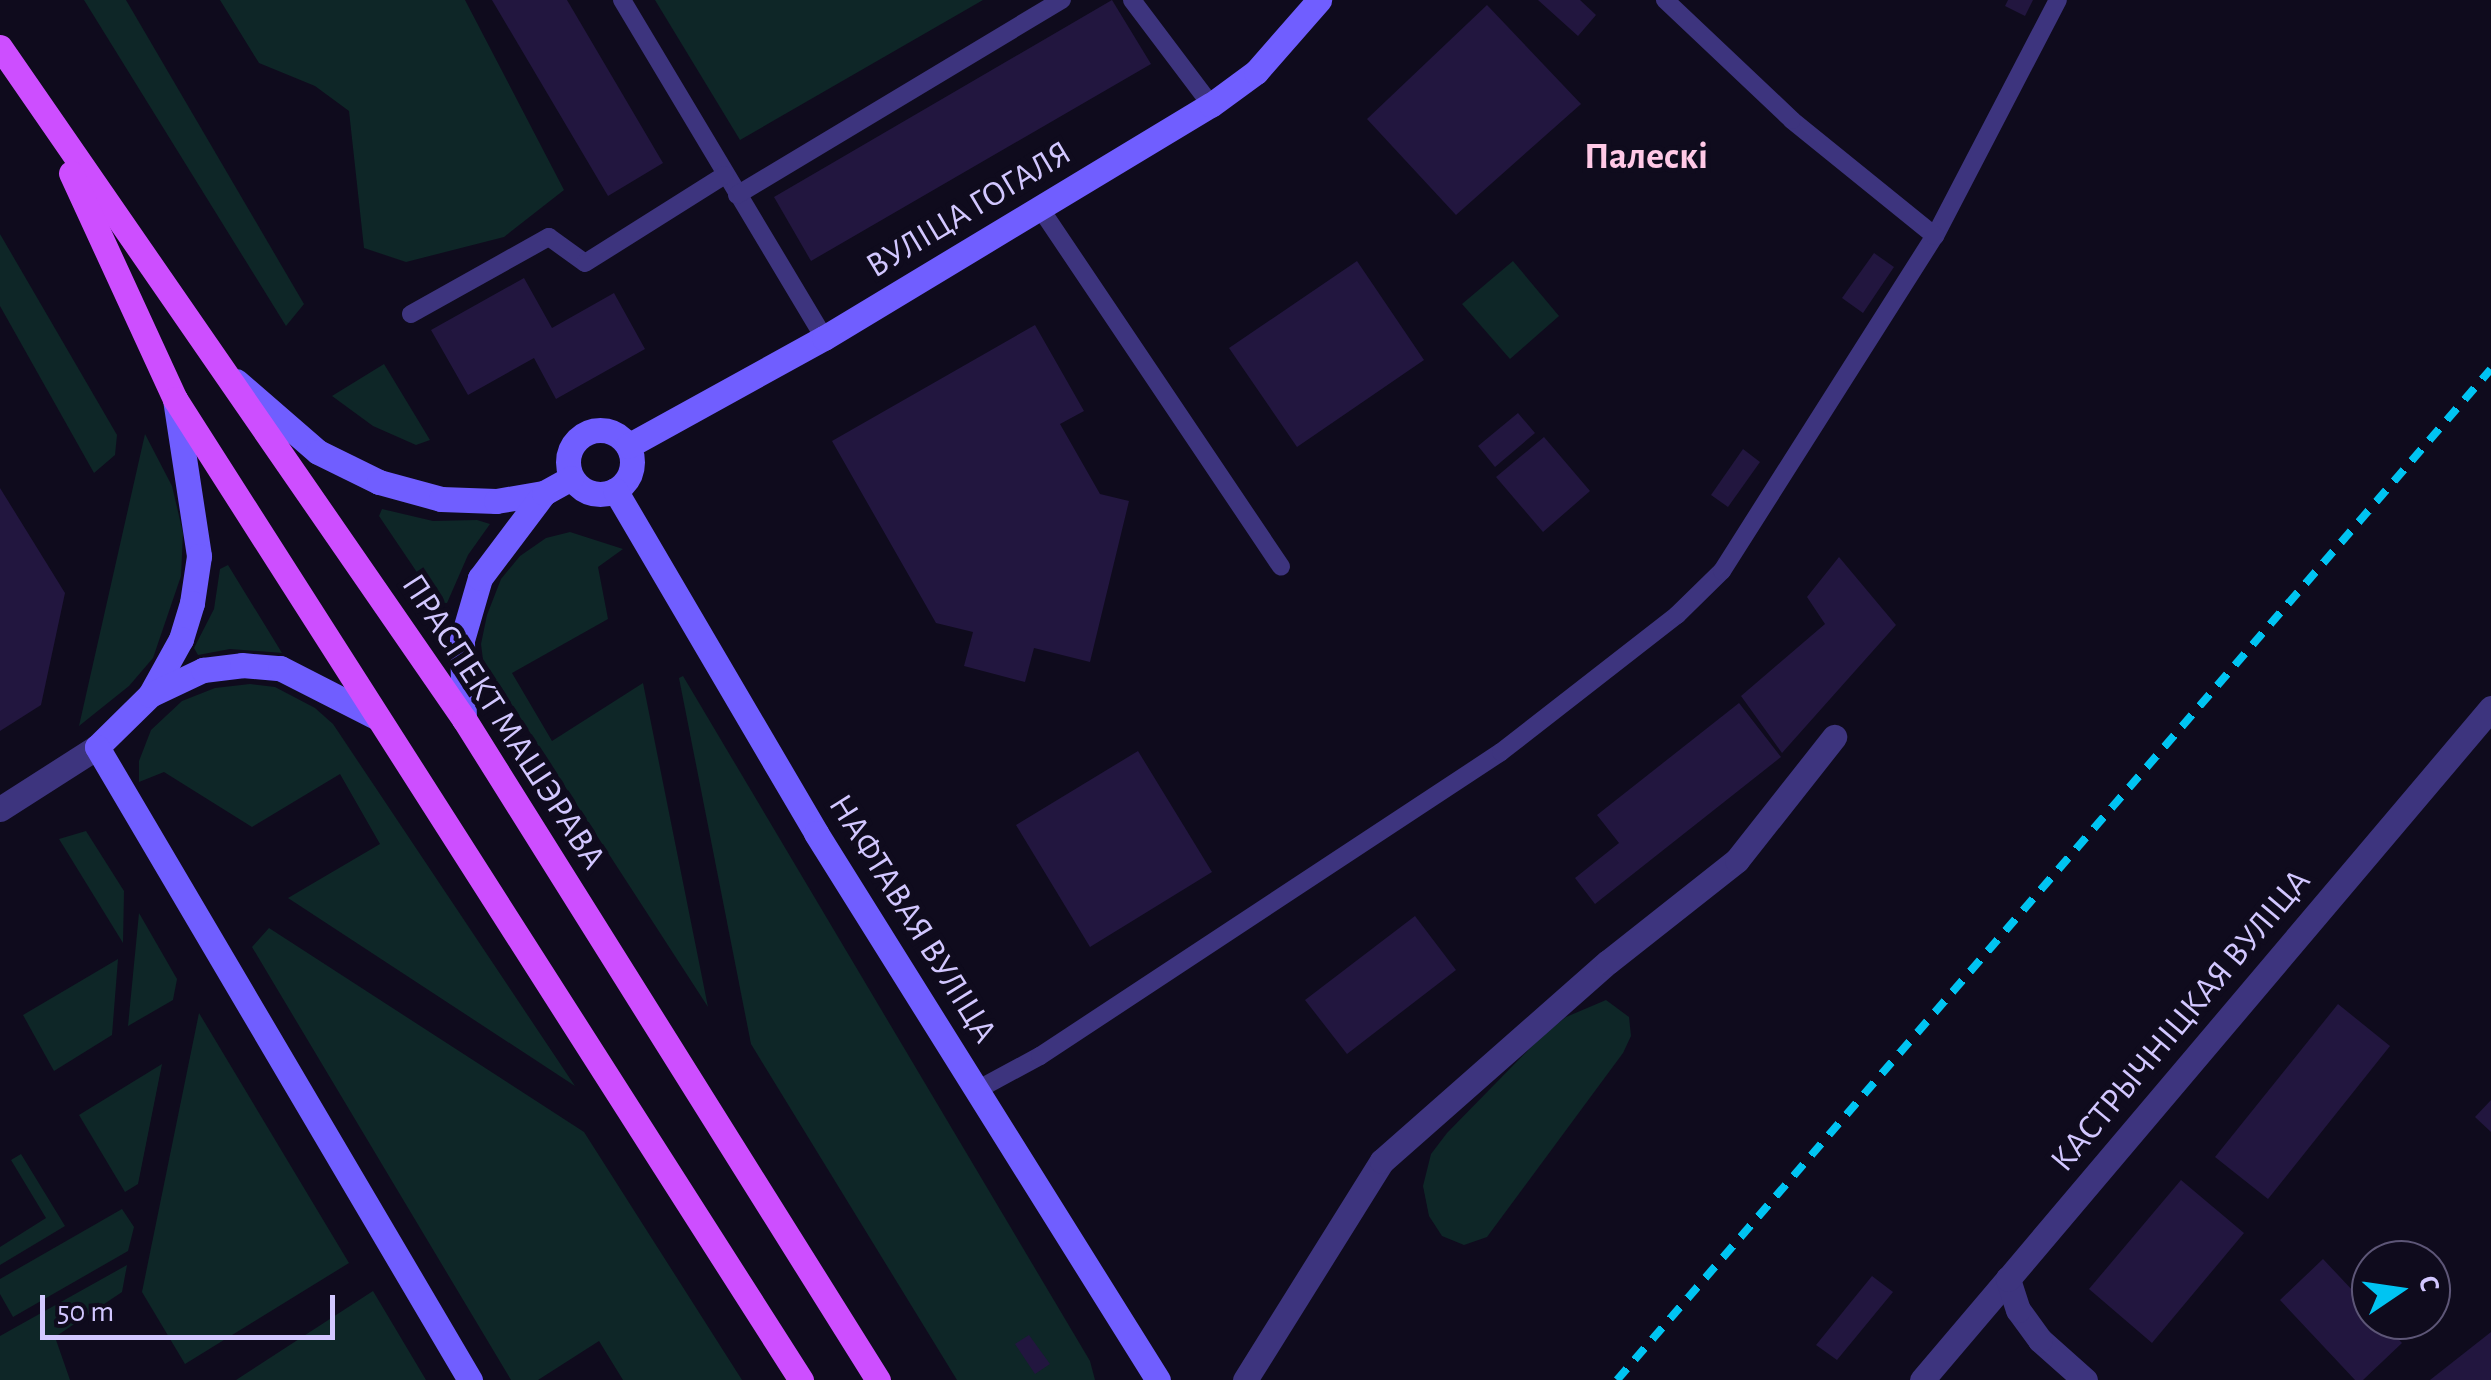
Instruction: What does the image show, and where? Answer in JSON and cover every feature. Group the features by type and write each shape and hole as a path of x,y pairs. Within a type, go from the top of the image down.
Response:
{"main road":[{"name":"ПРАСПЕКТ МАШЭРАВА","path":"0,47 464,719 878,1380"},
{"name":"ПРАСПЕКТ МАШЭРАВА","path":"46,118 175,399 801,1380"}],"street":[{"name":"ВУЛІЦА ГОГАЛЯ","path":"628,446 824,338 1211,105 1256,72 1319,0"},
{"path":"228,374 318,452 379,482 440,499 496,501 544,493 570,478"},
{"path":"0,809 97,747 150,695 180,639 198,556 175,399"},
{"path":"587,432 615,433 628,446 631,470 615,490 599,494 570,478 569,454 587,432"},
{"name":"НАФТАВАЯ ВУЛІЦА","path":"615,490 816,832 1158,1380"},
{"path":"464,719 462,640 480,578 544,493"},
{"path":"150,695 204,670 242,665 280,668 376,717"},
{"name":"КАСТРЫЧНІЦКАЯ ВУЛІЦА","path":"1922,1380 2491,708"},
{"path":"1245,1380 1382,1161 1608,962 1737,860 1834,737"},
{"path":"97,747 470,1380"},
{"path":"2008,1280 2018,1310 2040,1340 2086,1380"}],"lane":[{"path":"622,0 824,338"},
{"path":"738,195 1062,0"},
{"path":"1132,0 1211,105"},
{"path":"1665,0 1792,120 1936,236"},
{"path":"977,1090 1040,1056 1501,752 1677,615 1722,570 1936,236 2058,0"},
{"path":"411,314 549,237 585,263 725,174"},
{"path":"1040,208 1281,566"}],"green space":[{"path":"84,0 126,0 304,304 286,326"},
{"path":"220,0 465,0 564,190 504,237 406,262 364,248 349,111 315,86 259,63"},
{"path":"655,0 983,0 740,140"},
{"path":"0,234 117,435 115,455 94,473 0,306"},
{"path":"1513,261 1559,316 1510,359 1462,304"},
{"path":"384,364 430,440 416,445 373,426 332,396"},
{"path":"145,434 172,486 183,533 181,576 153,658 129,686 79,726"},
{"path":"382,509 433,521 477,520 490,524 468,555 447,603 437,602 379,516"},
{"path":"570,532 623,549 598,567 608,619 512,673 552,741 643,683 708,1007 483,660 481,644 487,615 501,579 520,556 546,538"},
{"path":"228,565 282,653 230,649 198,655 194,648 214,609 220,569"},
{"path":"683,676 1090,1361 1095,1380 957,1380 751,1044 679,678"},
{"path":"250,684 275,687 315,708 333,724 575,1086 288,898 380,844 340,774 252,827 164,772 139,782 139,761 151,730 182,701 215,688"},
{"path":"86,831 124,891 123,943 59,839"},
{"path":"139,913 177,979 173,1000 128,1026"},
{"path":"269,928 584,1132 742,1380 623,1380 599,1341 538,1380 511,1380 252,947"},
{"path":"118,959 112,1035 54,1071 23,1015"},
{"path":"1606,1000 1629,1017 1631,1036 1623,1053 1487,1237 1464,1245 1442,1236 1429,1216 1423,1186 1431,1154 1543,1035 1566,1017"},
{"path":"199,1013 349,1263 185,1364 142,1292"},
{"path":"162,1064 138,1184 125,1192 79,1115"},
{"path":"21,1154 65,1226 0,1265 0,1247 46,1218 11,1160"},
{"path":"122,1209 134,1227 128,1251 13,1317 0,1294 0,1279"},
{"path":"127,1265 122,1292 55,1337 70,1380 0,1380 0,1336"},
{"path":"373,1291 426,1380 236,1380"}],"building":[{"path":"492,0 567,0 663,163 608,196"},
{"path":"1112,0 1151,64 811,261 774,197"},
{"path":"1538,0 1580,0 1596,15 1578,36"},
{"path":"2008,0 2033,0 2025,16 2005,6"},
{"path":"1487,5 1581,104 1456,215 1367,119"},
{"path":"1874,253 1894,267 1863,313 1842,298"},
{"path":"1357,261 1424,360 1297,447 1229,348"},
{"path":"524,278 552,328 614,293 645,349 556,399 534,358 468,395 431,330"},
{"path":"1035,325 1084,411 1060,424 1100,494 1129,501 1090,662 1034,648 1025,682 964,666 973,632 936,623 832,441"},
{"path":"1518,413 1535,433 1495,467 1478,446"},
{"path":"1544,437 1590,491 1543,532 1496,477"},
{"path":"1743,449 1760,462 1728,507 1711,495"},
{"path":"0,488 65,593 41,705 0,731"},
{"path":"1839,557 1896,625 1782,753 1741,696 1825,624 1807,597"},
{"path":"1739,703 1781,757 1595,904 1575,878 1619,843 1597,815"},
{"path":"1138,751 1212,872 1090,947 1016,825"},
{"path":"1415,916 1456,970 1347,1054 1305,1000"},
{"path":"2338,1004 2390,1046 2268,1199 2215,1157"},
{"path":"2491,1100 2491,1132 2475,1117"},
{"path":"2181,1180 2244,1233 2152,1343 2089,1289"},
{"path":"2323,1259 2351,1289 2351,1340 2402,1343 2363,1380 2355,1380 2280,1300"},
{"path":"1872,1276 1893,1292 1837,1360 1816,1345"},
{"path":"2491,1332 2491,1380 2430,1380"},
{"path":"1029,1335 1050,1364 1035,1374 1015,1344"}],"railway":[{"path":"1617,1380 2491,369"}],"district":[{"name":"Палескі","path":"1646,158"}]}
